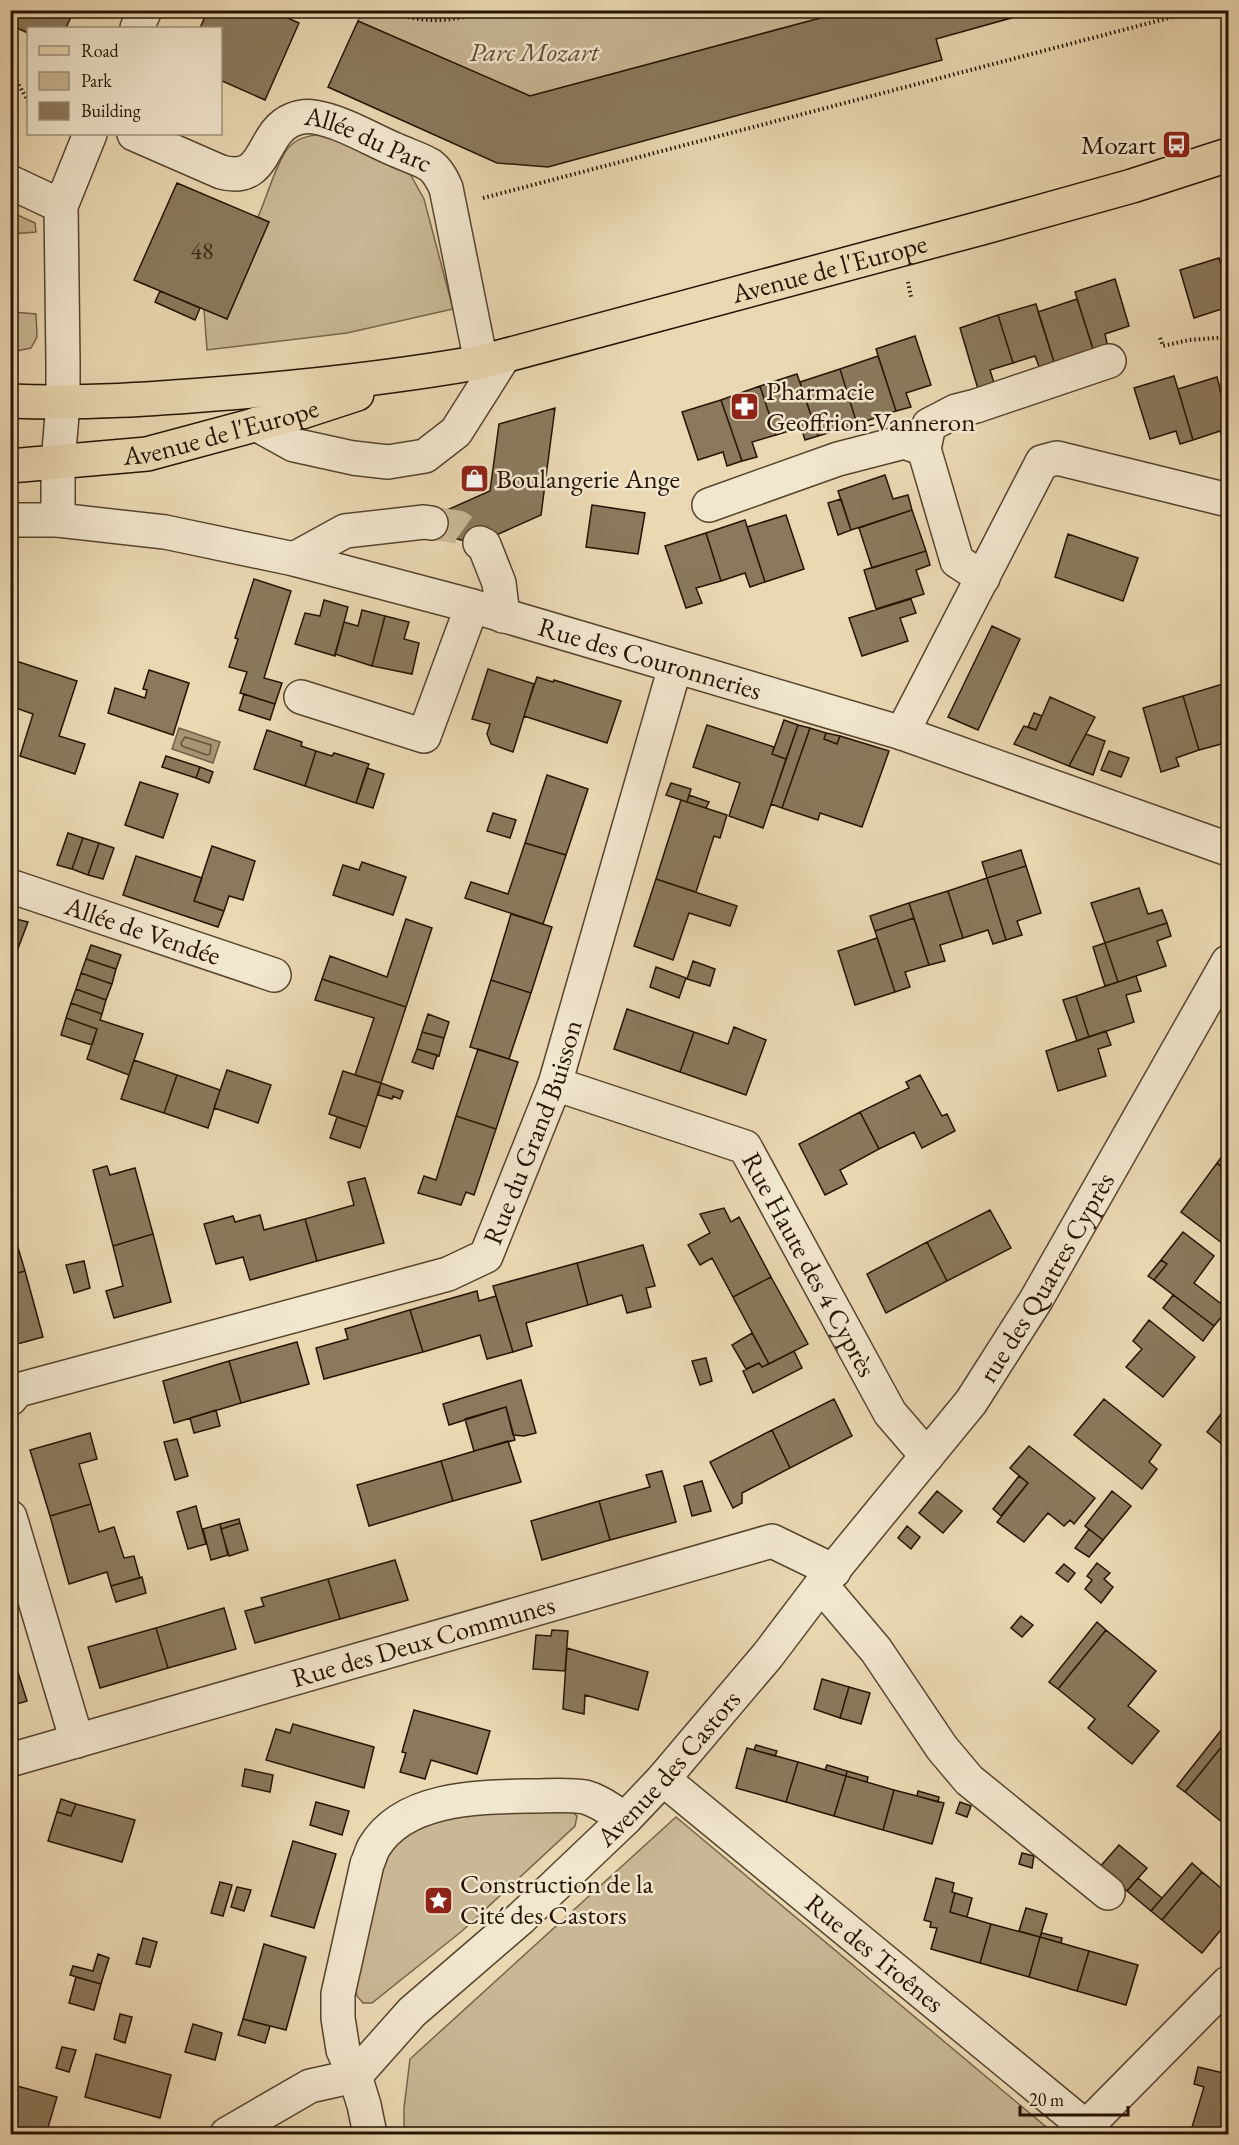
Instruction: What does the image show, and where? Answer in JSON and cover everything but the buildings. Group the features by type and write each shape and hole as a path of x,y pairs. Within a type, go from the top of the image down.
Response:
{"main road":[{"name":"Avenue de l'Europe","path":"10,401 63,404 282,389 427,372 492,359 1110,192 1228,155"},
{"name":"Avenue de l'Europe","path":"10,466 147,454 298,413 427,372"}],"street":[{"path":"137,27 145,10"},
{"name":"Allée du Parc","path":"136,135 220,172 233,174 248,171 261,160 277,130 285,123 294,118 315,117 429,164 443,182 492,359"},
{"path":"58,520 58,463 63,404 61,206 90,135"},
{"path":"10,182 61,206"},
{"path":"256,424 294,445 353,458 388,462 425,456 456,432 492,359"},
{"path":"983,578 957,561 924,449 929,425 956,411 1109,361"},
{"path":"710,505 838,459 904,442 924,449"},
{"path":"903,732 1042,462 1057,458 1228,500"},
{"name":"Rue des Couronneries","path":"10,520 58,520 165,532 294,559 472,606 903,732 1228,849"},
{"path":"294,559 345,531 431,523"},
{"path":"480,543 484,545 499,583 503,616"},
{"path":"301,697 424,736 472,606"},
{"name":"Rue du Grand Buisson","path":"10,1399 18,1390 448,1274 486,1256 555,1084 675,667"},
{"name":"Allée de Vendée","path":"10,886 274,975"},
{"name":"rue des Quatres Cyprès","path":"828,1578 971,1402 1036,1300 1228,963"},
{"name":"Rue Haute des 4 Cyprès","path":"555,1084 745,1147 890,1413 927,1456"},
{"path":"10,1517 77,1741"},
{"name":"Rue des Deux Communes","path":"10,1760 772,1541 828,1578"},
{"path":"828,1578 935,1739 969,1779 1108,1893"},
{"name":"Avenue des Castors","path":"355,2076 412,2012 521,1918 663,1779 768,1655 828,1578"},
{"name":"Rue des Troênes","path":"663,1779 1082,2131"},
{"path":"370,2134 355,2076 339,2035 338,1994 367,1864 374,1846 407,1816 430,1807 462,1800 505,1796 584,1797 601,1803 625,1818"},
{"path":"1082,2131 1228,1983"},
{"path":"227,2134 310,2086 355,2076"}],"path":[{"path":"387,10 399,16 427,21 470,16 486,10"},
{"path":"450,207 1199,10"},
{"path":"10,69 27,99"},
{"path":"1160,338 1163,346 1189,340 1228,337"}],"green space":[{"name":"Parc Mozart","path":"362,10 850,11 530,96 358,21"},
{"path":"324,134 409,172 424,199 453,309 347,333 207,350 204,309 227,319 268,222 258,217 285,153 289,147 301,139"},
{"path":"11,212 35,223 36,232 12,234 13,312 36,314 37,337 31,348 11,352"},
{"path":"571,1811 577,1816 575,1826 462,1931 372,2003 363,2003 357,1996 355,1983 380,1862 407,1829 452,1814"},
{"path":"676,1817 1051,2131 1047,2134 404,2134 404,2108 410,2059"}],"water":[{"path":"179,728 220,742 213,763 172,749"}],"tunnel":[{"path":"431,523 458,527 480,543"}],"place":[{"name":"Mozart","path":"1177,145"},
{"name":"Pharmacie Geoffrion-Vanneron","path":"745,407"},
{"name":"Boulangerie Ange","path":"475,479"},
{"name":"Construction de la Cité des Castors","path":"439,1900"}]}
